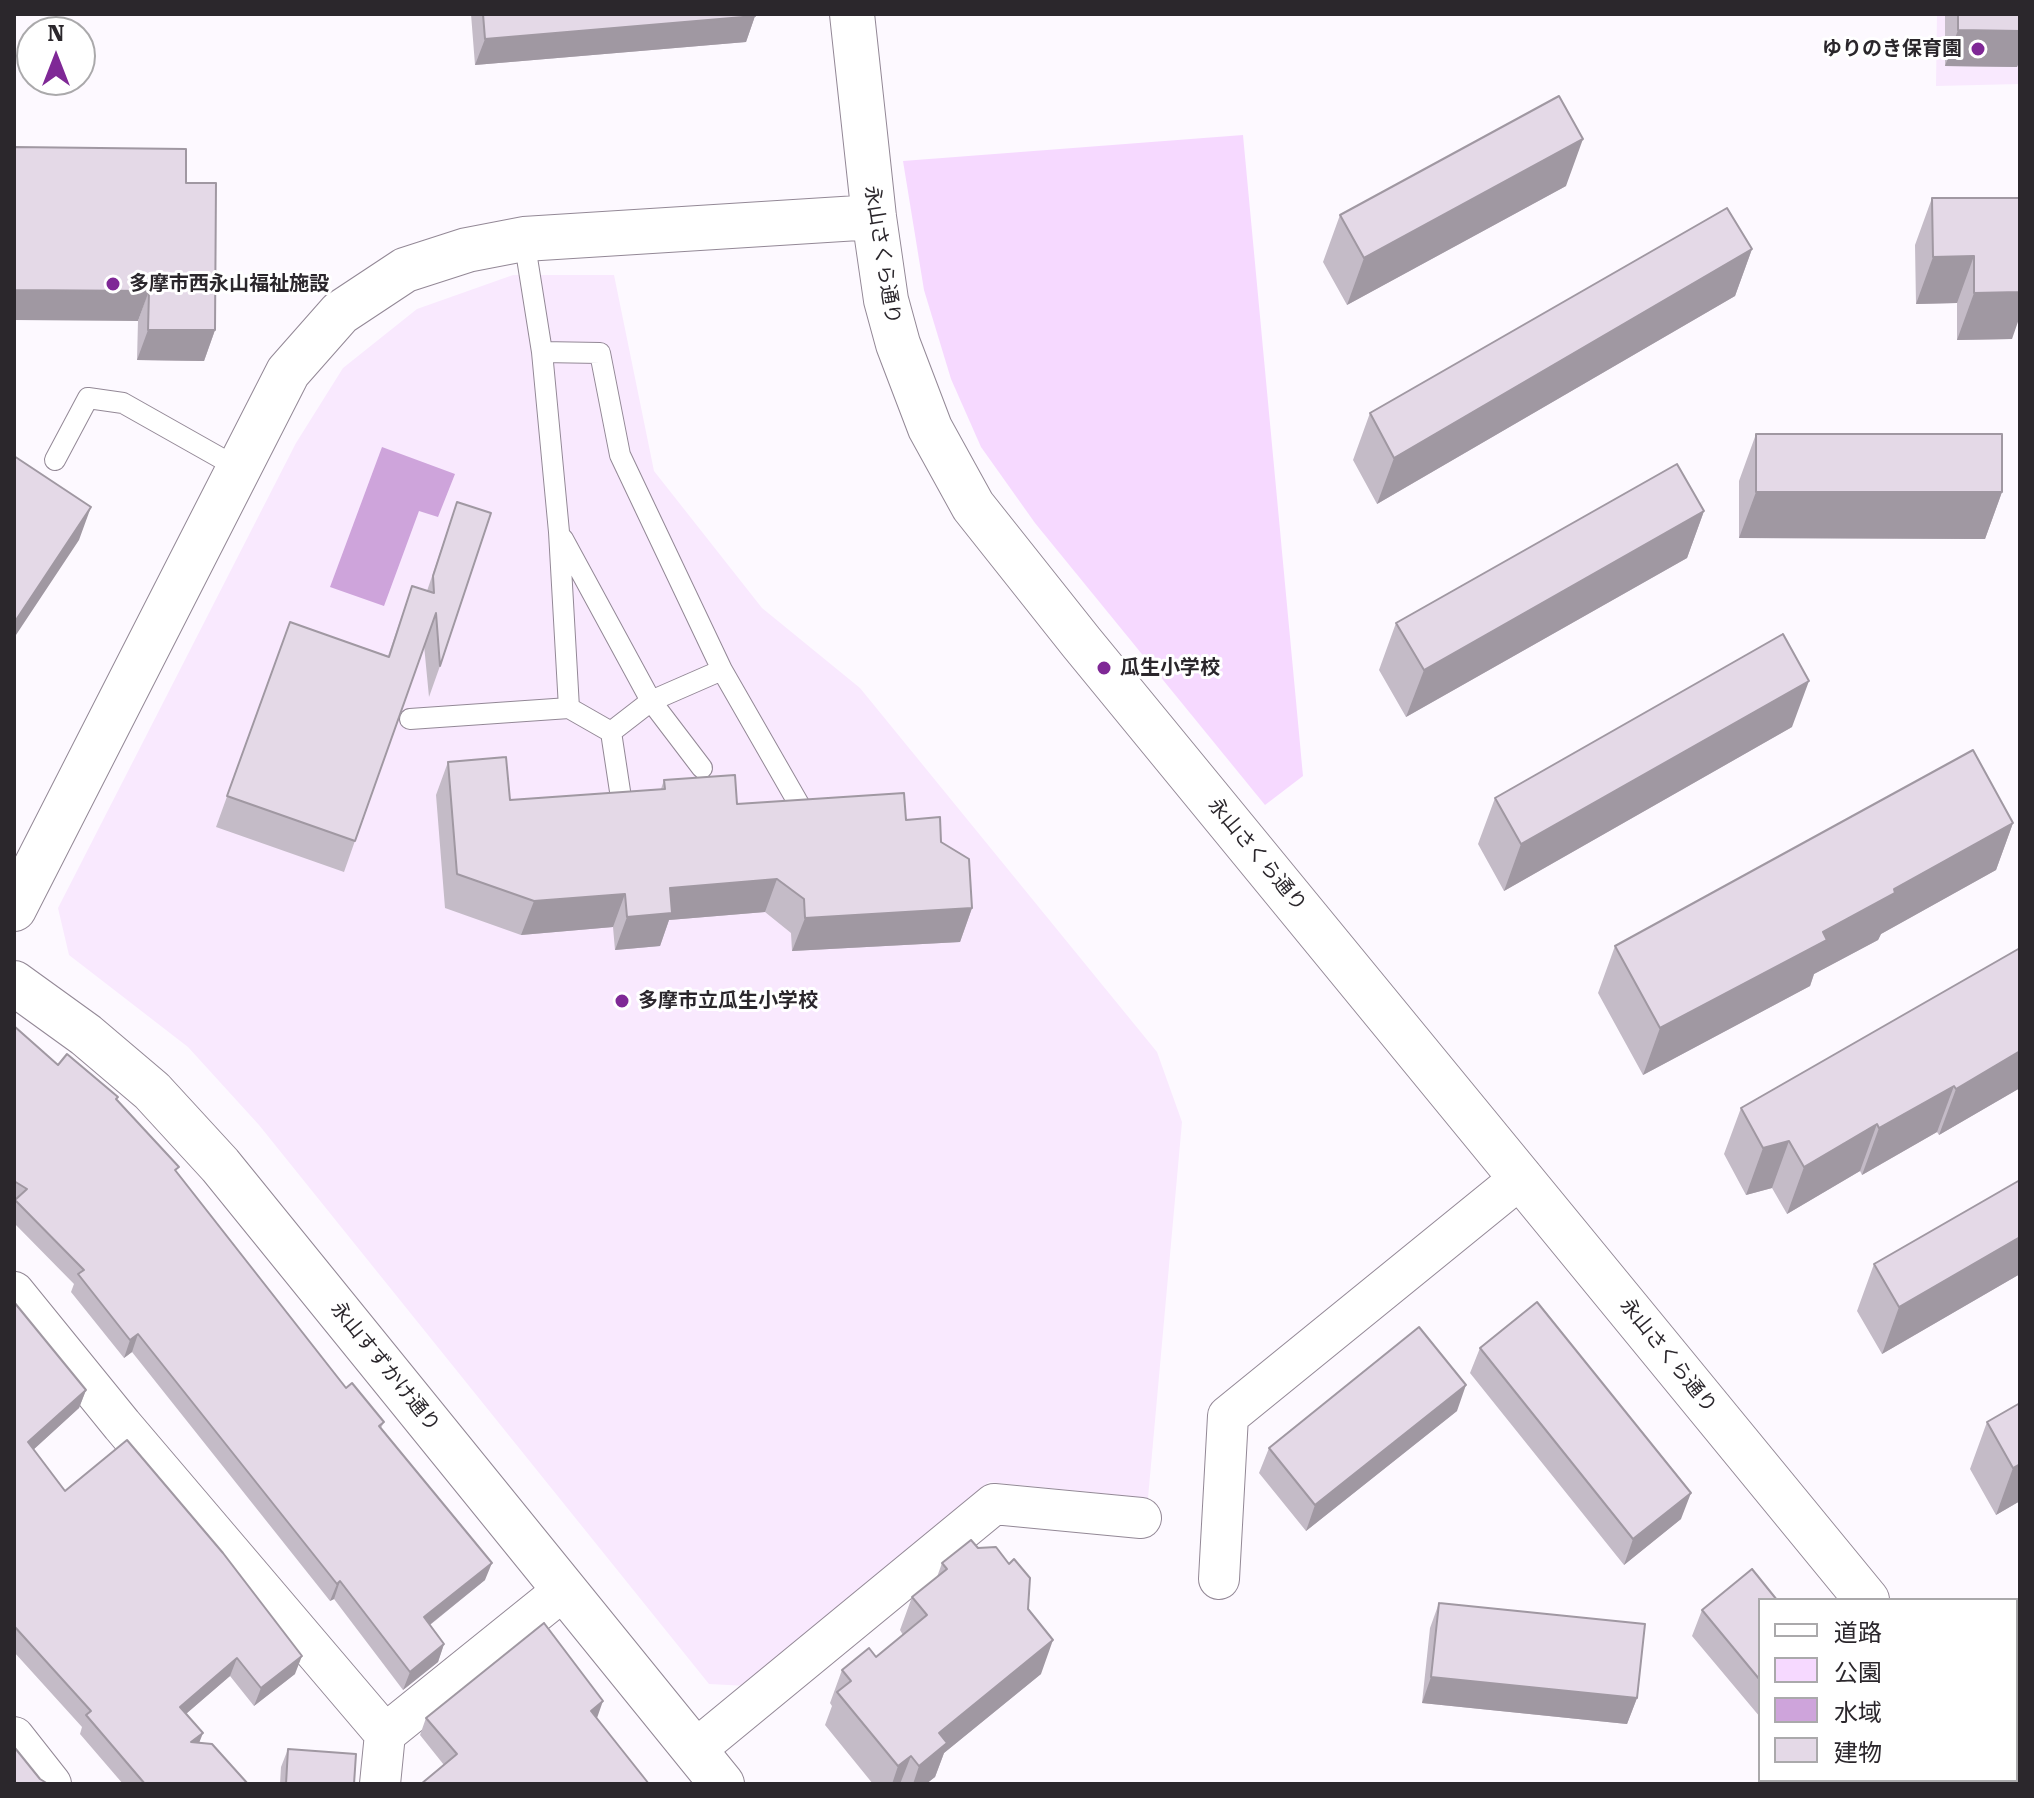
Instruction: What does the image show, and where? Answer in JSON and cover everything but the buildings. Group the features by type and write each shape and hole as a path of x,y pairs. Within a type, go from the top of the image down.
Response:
{"street":[{"name":"永山さくら通り","path":"852,14 886,300 898,344 930,428 973,506 1071,630 1865,1598"},
{"path":"14,909 288,372 340,313 405,270 467,250 524,239 874,217"},
{"name":"永山すずかけ通り","path":"14,983 86,1035 162,1101 220,1165 722,1784"},
{"path":"1219,1579 1228,1416 1522,1177"},
{"path":"14,1292 132,1437 385,1734"},
{"path":"695,1750 994,1504 1141,1518"},
{"path":"380,1784 385,1734 565,1589"},
{"path":"14,1737 51,1784"}],"lane":[{"path":"524,239 542,352 559,532 569,708"},
{"path":"542,352 600,353 620,455 722,670 800,806"},
{"path":"55,460 88,398 123,403 240,469"},
{"path":"559,532 651,701 702,768"},
{"path":"611,732 651,701 722,670"},
{"path":"410,719 569,708 611,732"},
{"path":"611,732 623,811"}],"shaded area":[{"name":"ゆりのき保育園","path":"1937,14 2020,14 2020,84 1936,86"},
{"name":"多摩市立瓜生小学校","path":"513,275 614,275 654,471 762,608 860,688 1157,1052 1182,1122 1148,1498 989,1482 747,1686 709,1684 259,1125 188,1047 69,955 58,908 296,443 343,368 417,309"}],"green space":[{"path":"1243,135 1303,776 1265,805 1035,523 981,447 951,379 924,290 903,161"}],"water":[{"path":"382,447 455,474 438,517 419,511 384,606 330,587"}],"place":[{"name":"ゆりのき保育園","path":"1978,49"},
{"name":"多摩市西永山福祉施設","path":"113,284"},
{"name":"瓜生小学校","path":"1104,668"},
{"name":"多摩市立瓜生小学校","path":"622,1001"}]}
